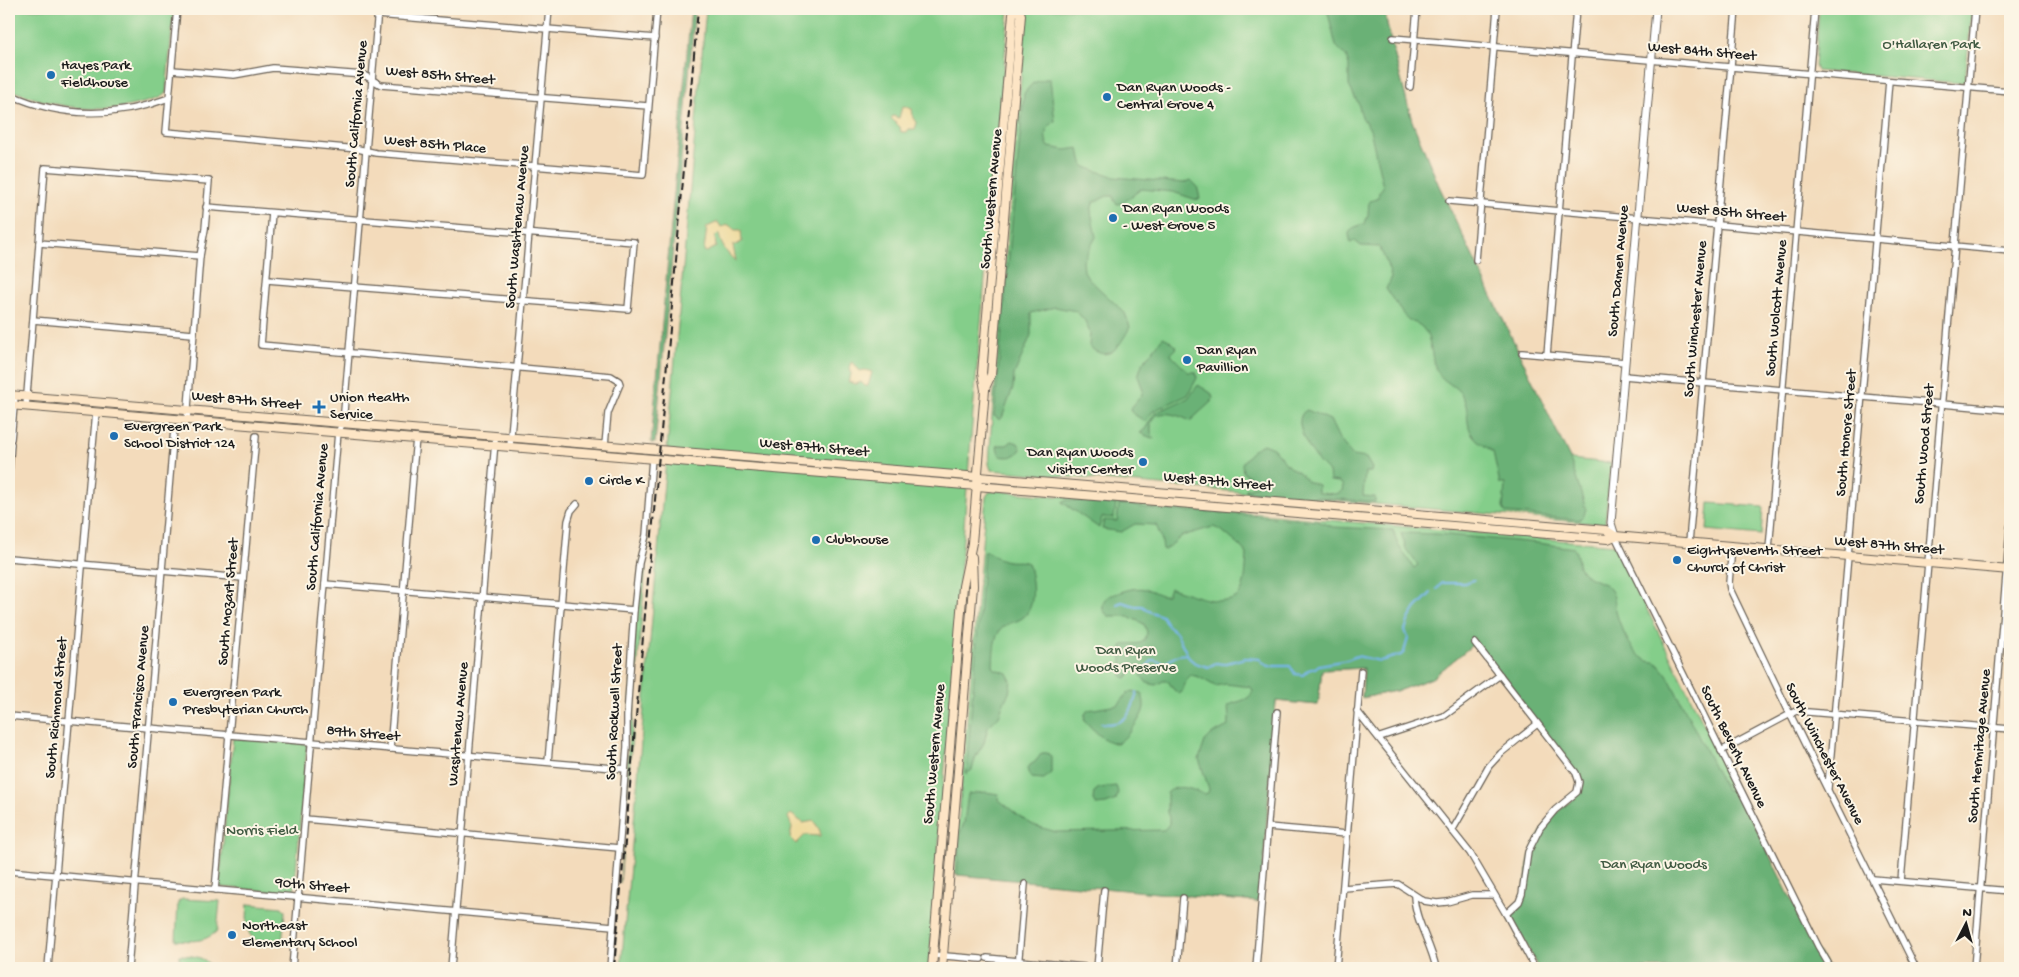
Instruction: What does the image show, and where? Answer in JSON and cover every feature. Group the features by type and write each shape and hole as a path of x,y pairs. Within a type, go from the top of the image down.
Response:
{"main road":[{"name":"South Western Avenue","path":"942,968 973,586 972,543 985,390 982,364 1012,14 1015,9"},
{"name":"South Western Avenue","path":"985,390 991,375 1021,25 1020,9"},
{"name":"West 87th Street","path":"12,396 1606,530 1615,536"},
{"name":"West 87th Street","path":"11,406 416,438 1608,539 1615,536 2008,570"},
{"path":"566,451 567,442"},
{"name":"South Western Avenue","path":"932,968 963,586 972,543"}],"street":[{"path":"9,94 44,107 89,113 110,113 134,109 169,98 177,9"},
{"name":"South Washtenaw Avenue","path":"510,446 519,367 549,9"},
{"path":"648,106 657,9"},
{"path":"1410,86 1417,9"},
{"path":"1476,260 1497,9"},
{"path":"1547,355 1576,9"},
{"name":"South Damen Avenue","path":"1615,536 1611,523 1656,9"},
{"name":"South Winchester Avenue","path":"1689,542 1736,9"},
{"name":"South Wolcott Avenue","path":"1770,549 1815,9"},
{"name":"South Wood Street","path":"1901,882 1975,9"},
{"path":"378,12 655,38"},
{"name":"South California Avenue","path":"292,968 338,432 343,423 378,12"},
{"name":"West 84th Street","path":"1392,38 2010,91"},
{"name":"West 85th Street","path":"172,70 234,76 273,68 364,75 381,84 648,106"},
{"name":"South Honore Street","path":"1828,788 1889,81"},
{"name":"West 85th Place","path":"169,98 166,132 643,175 648,106"},
{"path":"26,407 45,168 209,181 200,256 187,420"},
{"name":"West 85th Street","path":"1449,201 2010,251"},
{"path":"206,207 634,242 628,308 267,280"},
{"path":"272,213 261,346 611,376 619,381 619,387 608,413 604,445"},
{"path":"39,243 200,256"},
{"path":"33,320 193,334"},
{"path":"1522,354 1625,362"},
{"path":"1624,376 2010,410"},
{"path":"9,471 12,396"},
{"name":"South Richmond Street","path":"48,968 96,412"},
{"name":"South Francisco Avenue","path":"128,968 174,429"},
{"name":"South Mozart Street","path":"215,890 256,436"},
{"name":"Washtenaw Avenue","path":"451,968 496,436"},
{"path":"390,749 416,438"},
{"name":"South Rockwell Street","path":"610,968 625,769 627,707 634,610 639,563 646,535 652,458"},
{"path":"548,762 568,521 571,511 577,504"},
{"name":"South Hermitage Avenue","path":"1974,968 2008,570 2010,527"},
{"name":"South Beverly Avenue","path":"1615,536 1818,946 1832,968"},
{"name":"South Winchester Avenue","path":"1732,546 1730,589 1916,968"},
{"path":"9,558 244,578"},
{"path":"325,584 634,610"},
{"path":"1475,643 1536,725 1576,773 1579,782 1578,792 1555,810 1540,828 1528,852 1522,894 1519,902 1506,914"},
{"path":"1336,968 1361,671"},
{"path":"1380,737 1444,716 1500,675"},
{"path":"1357,710 1470,853 1506,914 1534,968"},
{"path":"1721,751 1796,711 2010,729"},
{"path":"1256,968 1277,712"},
{"name":"89th Street","path":"9,716 625,769"},
{"path":"1452,831 1489,766 1501,753 1536,725"},
{"path":"305,819 619,848"},
{"path":"1268,827 1347,834"},
{"name":"90th Street","path":"9,871 613,926"},
{"path":"1873,880 2010,891"},
{"path":"1343,888 1363,888 1392,883 1403,886 1414,896 1424,901 1437,903 1472,895 1494,895"},
{"path":"1018,968 1025,884"},
{"path":"933,955 1097,968 1104,890"},
{"path":"1414,896 1416,914 1429,944 1436,968"},
{"path":"1177,968 1183,898"}],"green space":[{"path":"9,9 174,9 166,93 155,100 125,107 91,109 41,100 9,89"},
{"path":"691,9 695,9 655,443 651,443"},
{"path":"706,9 1009,9 973,412 929,968 621,968"},
{"path":"1027,9 1384,9 1412,121 1439,186 1570,459 1611,463 1605,523 991,470 989,464 992,415"},
{"path":"1327,9 1384,9 1412,121 1439,186 1570,459 1586,509 1584,515 1579,520 1506,513 1503,508 1505,484 1500,484 1493,452 1473,435 1468,423 1464,398 1459,391 1439,374 1434,363 1426,332 1404,315 1386,289 1391,278 1379,247 1361,246 1355,241 1350,243 1349,233 1353,228 1365,223 1368,215 1369,201 1378,199 1379,192 1383,187 1370,129 1362,117 1358,103 1349,86 1349,66 1346,56 1336,46"},
{"name":"O'Hallaren Park","path":"1819,9 1972,9 1965,81 1960,83 1817,71 1815,66"},
{"path":"1018,15 986,374 986,355"},
{"path":"1050,79 1055,121 1046,133 1049,147 1066,150 1079,148 1083,165 1114,177 1184,183 1191,180 1197,186 1200,198 1197,200 1173,192 1141,189 1123,203 1117,204 1113,196 1107,196 1093,203 1091,212 1096,237 1083,261 1084,271 1089,279 1125,313 1130,327 1123,340 1114,350 1103,354 1096,352 1089,346 1090,333 1085,321 1076,311 1055,307 1031,313 1031,335 1014,375 1013,388 1000,420 994,416 1024,93 1033,83"},
{"path":"1163,337 1177,347 1171,353 1172,356 1188,372 1196,372 1197,378 1188,395 1153,411 1146,422 1132,413 1130,409 1141,396 1143,390 1138,376 1142,364"},
{"path":"1198,385 1211,393 1213,398 1190,421 1172,414 1160,414 1152,421 1151,433 1154,439 1140,433 1145,429 1155,413 1188,398"},
{"path":"1307,410 1330,420 1339,439 1353,456 1366,458 1372,468 1371,472 1365,472 1363,496 1375,497 1375,502 1245,491 1256,486 1259,481 1243,473 1242,463 1254,449 1263,444 1273,448 1289,467 1299,472 1307,481 1318,485 1318,493 1336,494 1342,491 1343,485 1339,482 1330,481 1329,472 1311,452 1306,442 1300,422 1301,415"},
{"path":"1012,441 1018,443 1021,449 1019,452 1012,456 1000,456 997,448 998,445 1007,445"},
{"name":"Dan Ryan Woods","path":"997,491 1615,545 1814,946 1825,962 1538,968 1511,915 1522,902 1527,873 1561,808 1580,794 1582,782 1476,642 1432,678 1400,690 1362,698 1364,668 1322,670 1318,705 1276,701 1262,881 1258,902 954,874 986,497 989,492"},
{"path":"1067,500 1116,504 1114,518 1102,517 1099,528 1062,502"},
{"path":"1709,503 1763,507 1761,535 1707,530"},
{"name":"Dan Ryan Woods","path":"1119,504 1171,511 1201,511 1317,521 1333,527 1393,530 1398,545 1414,568 1418,565 1406,549 1401,533 1437,534 1574,548 1579,567 1583,573 1604,584 1612,592 1619,622 1636,652 1642,658 1656,662 1667,674 1726,791 1736,787 1814,946 1828,968 1538,968 1511,915 1522,901 1526,889 1529,859 1537,839 1548,821 1578,794 1582,782 1476,642 1432,678 1400,690 1362,698 1364,668 1322,670 1318,705 1276,701 1262,881 1258,902 957,875 960,833 964,823 968,794 986,792 998,794 999,800 1019,816 1033,825 1056,832 1164,830 1169,824 1167,793 1181,787 1204,794 1208,793 1209,789 1199,759 1205,741 1211,735 1228,726 1228,706 1248,698 1253,691 1251,687 1226,684 1215,686 1199,677 1191,675 1179,694 1168,681 1163,681 1156,685 1147,683 1141,676 1143,671 1137,666 1133,667 1126,678 1122,676 1122,646 1140,643 1145,638 1147,632 1144,624 1128,616 1108,616 1103,610 1104,601 1107,598 1136,588 1167,595 1170,588 1209,600 1229,600 1237,597 1242,590 1247,554 1221,530 1213,527 1182,536 1165,550 1163,549 1156,525 1135,524 1121,532 1102,529 1104,520 1117,521"},
{"path":"648,538 620,883 636,610 641,562"},
{"path":"986,551 1005,560 1028,563 1032,586 1032,602 1025,616 1003,627 997,636 993,666 995,669 1007,673 1011,681 1009,693 999,716 988,727 984,743 976,756 972,770 966,774 984,553"},
{"path":"1133,691 1141,693 1144,709 1135,725 1119,742 1107,741 1084,720 1088,710 1118,705 1128,693"},
{"name":"Norris Field","path":"233,738 307,744 294,893 219,887"},
{"path":"1042,753 1047,753 1051,756 1051,773 1044,779 1031,778 1028,769"},
{"path":"1116,786 1118,792 1116,800 1096,805 1093,800 1094,792 1099,788"},
{"path":"182,899 220,901 217,931 203,939 193,941 176,940 178,902"},
{"path":"248,904 282,907 285,911 282,945 262,942 251,936 247,924"},
{"path":"180,955 194,956 202,959 212,968 179,968"}],"sand":[{"path":"904,106 912,109 917,123 915,129 901,132 900,127 891,118 893,116 899,118"},
{"path":"718,222 721,227 729,225 735,230 741,230 742,242 733,246 736,261 724,248 719,233 715,237 716,247 707,252 704,251 707,227"},
{"path":"852,362 860,371 872,372 868,386 861,382 856,384 848,382 851,375 850,364"},
{"path":"791,814 803,823 814,821 820,831 820,836 805,835 796,844 790,838 792,827 788,817"}],"waterway":[{"path":"1437,589 1442,583 1464,583 1474,580"},
{"path":"1117,604 1122,602 1142,606 1162,616 1168,626 1176,632 1189,658 1195,663 1208,667 1216,663 1223,664 1245,658 1260,659 1269,666 1290,666 1295,674 1303,675 1308,670 1319,665 1347,660 1357,656 1380,661 1401,655 1404,652 1408,638 1405,630 1409,619 1416,608 1431,593"},
{"path":"1146,667 1153,660 1165,663 1178,655 1187,654"},
{"path":"1101,723 1116,723 1126,717 1133,706 1137,692"}],"railway":[{"path":"614,968 698,9"}],"place":[{"name":"Hayes Park Fieldhouse","path":"51,75"},
{"name":"Dan Ryan Woods - Central Grove 4","path":"1107,97"},
{"name":"Dan Ryan Woods - West Grove 5","path":"1113,218"},
{"name":"Dan Ryan Pavillion","path":"1187,360"},
{"name":"Union Health Service","path":"319,407"},
{"name":"Evergreen Park School District 124","path":"114,436"},
{"name":"Dan Ryan Woods Visitor Center","path":"1143,462"},
{"name":"Circle K","path":"589,481"},
{"name":"Clubhouse","path":"816,540"},
{"name":"Eightyseventh Street Church of Christ","path":"1677,560"},
{"name":"Evergreen Park Presbyterian Church","path":"173,702"},
{"name":"Northeast Elementary School","path":"232,935"}],"park label":[{"name":"Dan Ryan Woods Preserve","path":"1126,660"}]}
